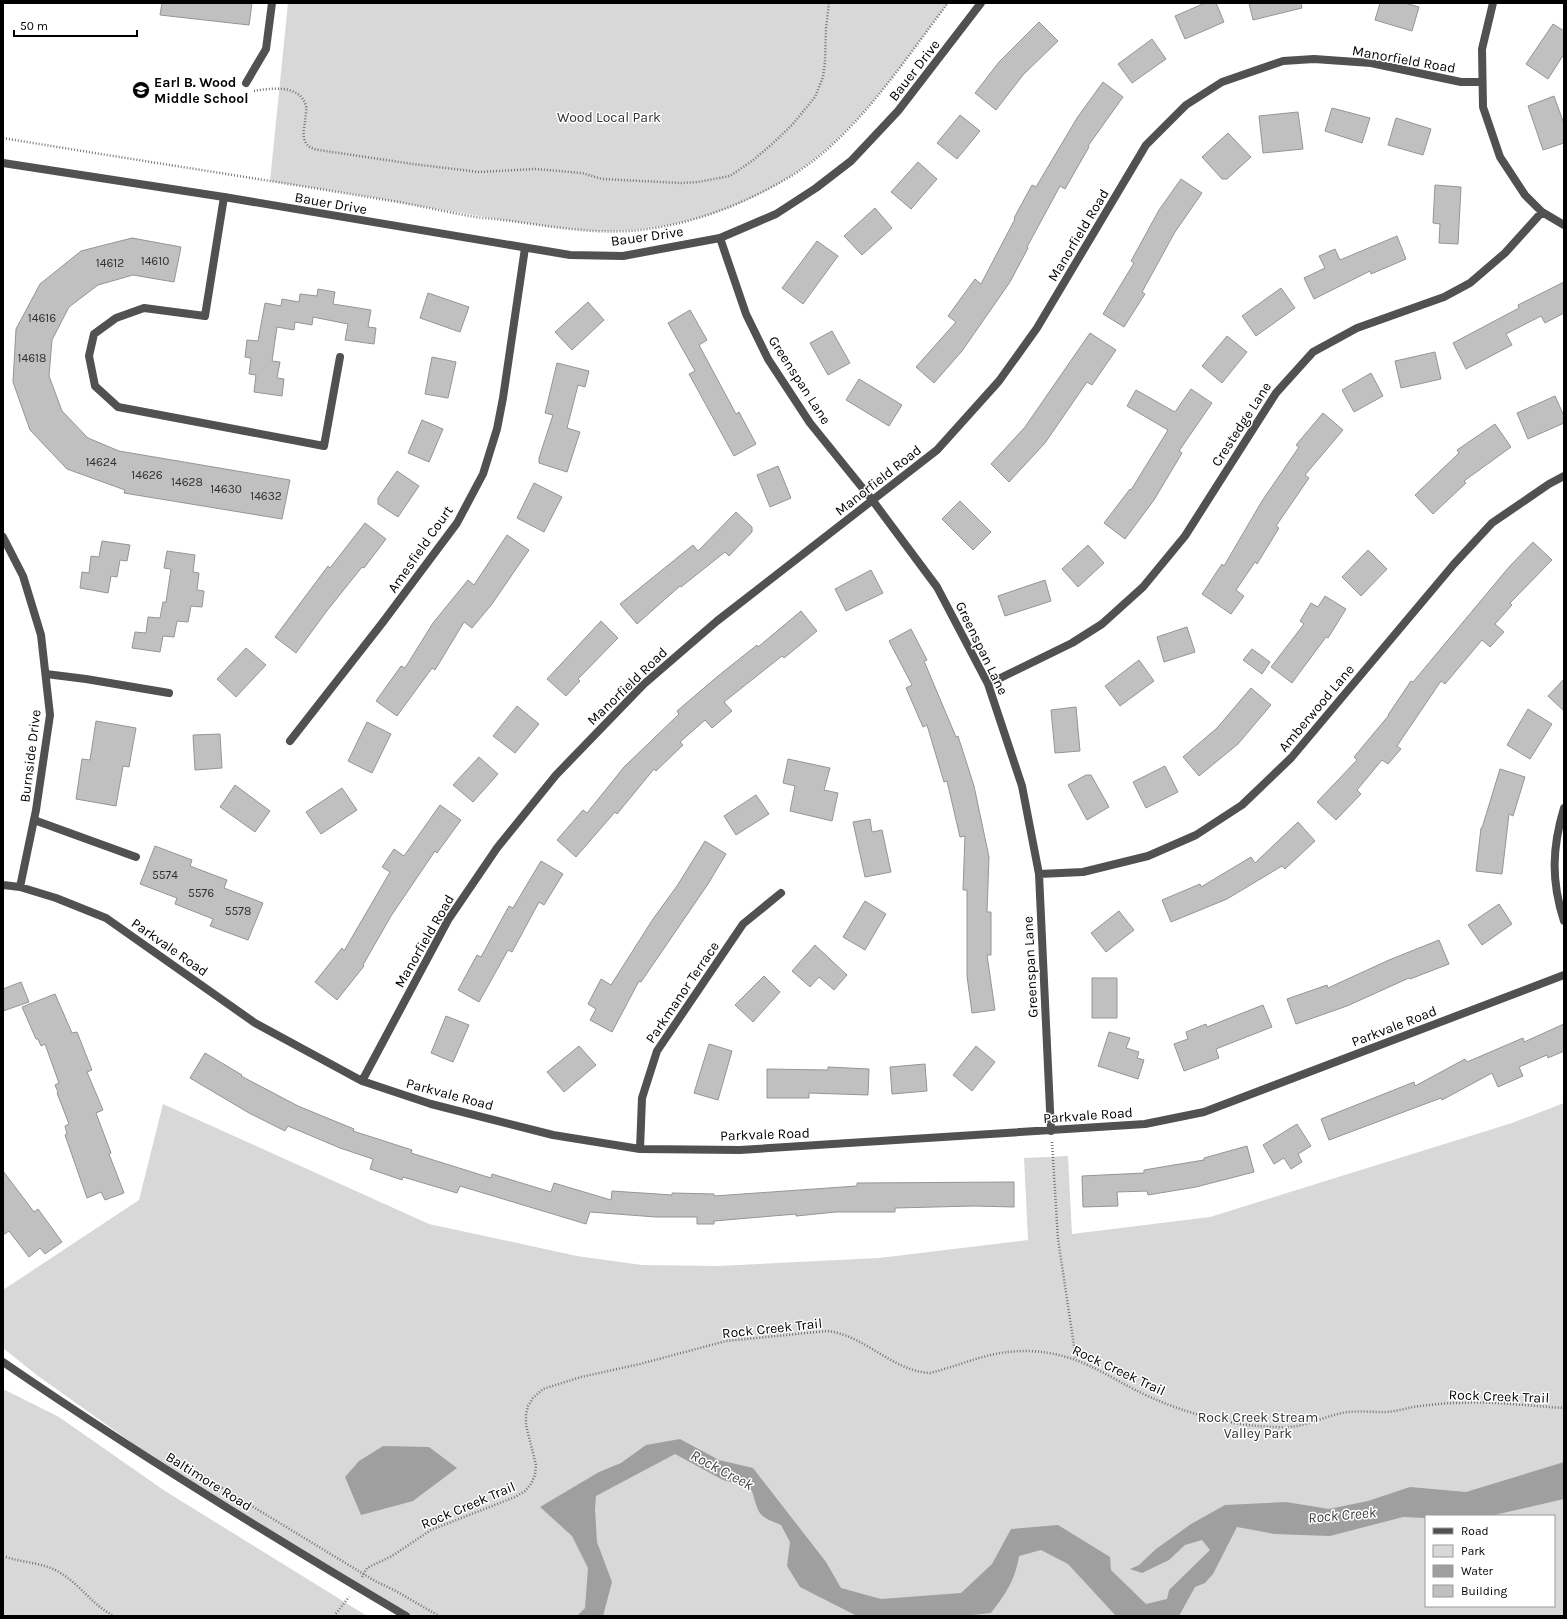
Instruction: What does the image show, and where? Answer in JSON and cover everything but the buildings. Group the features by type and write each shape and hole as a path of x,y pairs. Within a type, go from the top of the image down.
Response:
{"street":[{"path":"248,87 266,49 272,3"},
{"name":"Bauer Drive","path":"3,163 224,197 570,255 623,256 720,238 776,214 816,188 851,161 898,111 982,3"},
{"path":"1494,3 1482,49 1483,107 1500,157 1525,195 1542,212 1564,225"},
{"name":"Manorfield Road","path":"362,1081 448,920 497,848 556,775 644,684 717,621 937,450 999,381 1037,328 1146,145 1186,104 1222,82 1283,61 1314,59 1371,63 1461,82 1482,82"},
{"path":"224,197 205,316 144,308 116,318 94,334 88,356 95,386 118,406 324,446 340,357"},
{"name":"Crestedge Lane","path":"988,684 1072,643 1102,624 1143,587 1184,536 1276,393 1313,352 1356,328 1444,297 1470,283 1506,253 1542,212"},
{"name":"Greenspan Lane","path":"720,238 746,314 768,359 810,423 872,501 937,587 988,684 1022,786 1039,874 1051,1131"},
{"name":"Amesfield Court","path":"290,741 384,622 457,522 483,474 497,429 503,398 525,248"},
{"name":"Amberwood Lane","path":"1039,874 1083,872 1148,856 1196,835 1242,805 1291,758 1454,564 1492,523 1549,484 1564,476"},
{"name":"Burnside Drive","path":"3,537 23,576 41,635 50,715 34,820 20,888"},
{"path":"46,674 169,693"},
{"path":"1564,808 1555,847 1557,900 1564,921"},
{"path":"34,820 136,856"},
{"name":"Parkvale Road","path":"3,885 56,898 106,918 255,1023 362,1081 431,1104 553,1135 640,1149 740,1150 1145,1124 1204,1112 1564,976"},
{"name":"Parkmanor Terrace","path":"640,1149 642,1098 656,1051 743,924 781,893"},
{"name":"Baltimore Road","path":"3,1362 106,1432 406,1616"}],"path":[{"path":"248,87 284,88 303,99 306,107 303,136 305,143 311,148 319,150 479,172 535,169 582,173 615,180 682,183 698,182 730,176 748,164 792,125 815,97 823,77 829,3"},
{"path":"3,138 367,196 481,217 548,226 587,231 628,231 664,226 698,219 727,209 789,178 818,156 845,132 870,105 948,3"},
{"path":"1051,1131 1058,1239 1076,1359"},
{"name":"Rock Creek Trail","path":"363,1574 367,1568 392,1556 431,1530 525,1492 535,1475 536,1465 526,1425 526,1415 528,1406 536,1394 543,1389 581,1377 640,1364 726,1341 827,1332 838,1333 851,1337 899,1364 921,1373 930,1373 988,1354 1029,1351 1063,1355 1090,1365 1150,1397 1173,1406 1203,1416 1234,1423 1257,1426 1297,1426 1346,1412 1385,1412 1432,1404 1484,1403 1564,1408"},
{"path":"202,1476 363,1574 439,1616"},
{"path":"3,1556 19,1562 38,1564 59,1572 69,1578 95,1604 114,1616"},
{"path":"334,1616 351,1594"}],"green space":[{"name":"Wood Local Park","path":"288,3 948,3 888,84 855,122 837,140 797,172 776,185 730,208 705,216 681,223 655,227 604,231 565,228 513,221 270,181"},
{"name":"Rock Creek Stream Valley Park","path":"1564,1103 1564,1616 409,1616 142,1450 38,1376 3,1348 3,1290 139,1200 163,1104 429,1224 577,1256 642,1265 718,1266 879,1258 1028,1240 1024,1158 1068,1156 1072,1234 1210,1217 1512,1123"},
{"path":"3,1389 59,1417 165,1491 367,1616 3,1616"}],"water":[{"name":"Rock Creek","path":"680,1439 719,1460 753,1468 826,1562 841,1588 881,1599 961,1593 992,1564 1011,1529 1058,1525 1110,1557 1111,1570 1146,1604 1167,1599 1169,1590 1210,1550 1202,1540 1185,1545 1169,1560 1142,1573 1130,1569 1139,1565 1156,1549 1191,1524 1225,1505 1286,1502 1329,1509 1368,1501 1410,1487 1466,1492 1564,1462 1564,1499 1494,1515 1425,1515 1425,1518 1403,1517 1330,1536 1274,1534 1237,1527 1213,1574 1205,1583 1195,1587 1179,1616 1116,1616 1068,1564 1041,1550 1019,1556 1012,1580 991,1613 964,1616 855,1615 800,1587 787,1566 790,1542 781,1525 767,1519 760,1513 752,1491 741,1485 723,1480 675,1454 596,1496 595,1509 597,1542 612,1582 603,1616 577,1616 585,1608 588,1568 572,1536 540,1507 599,1472 621,1463 646,1445"},
{"path":"383,1446 429,1447 457,1468 413,1501 361,1515 345,1477 359,1461"}],"place":[{"name":"Earl B. Wood Middle School","path":"141,90"}]}
